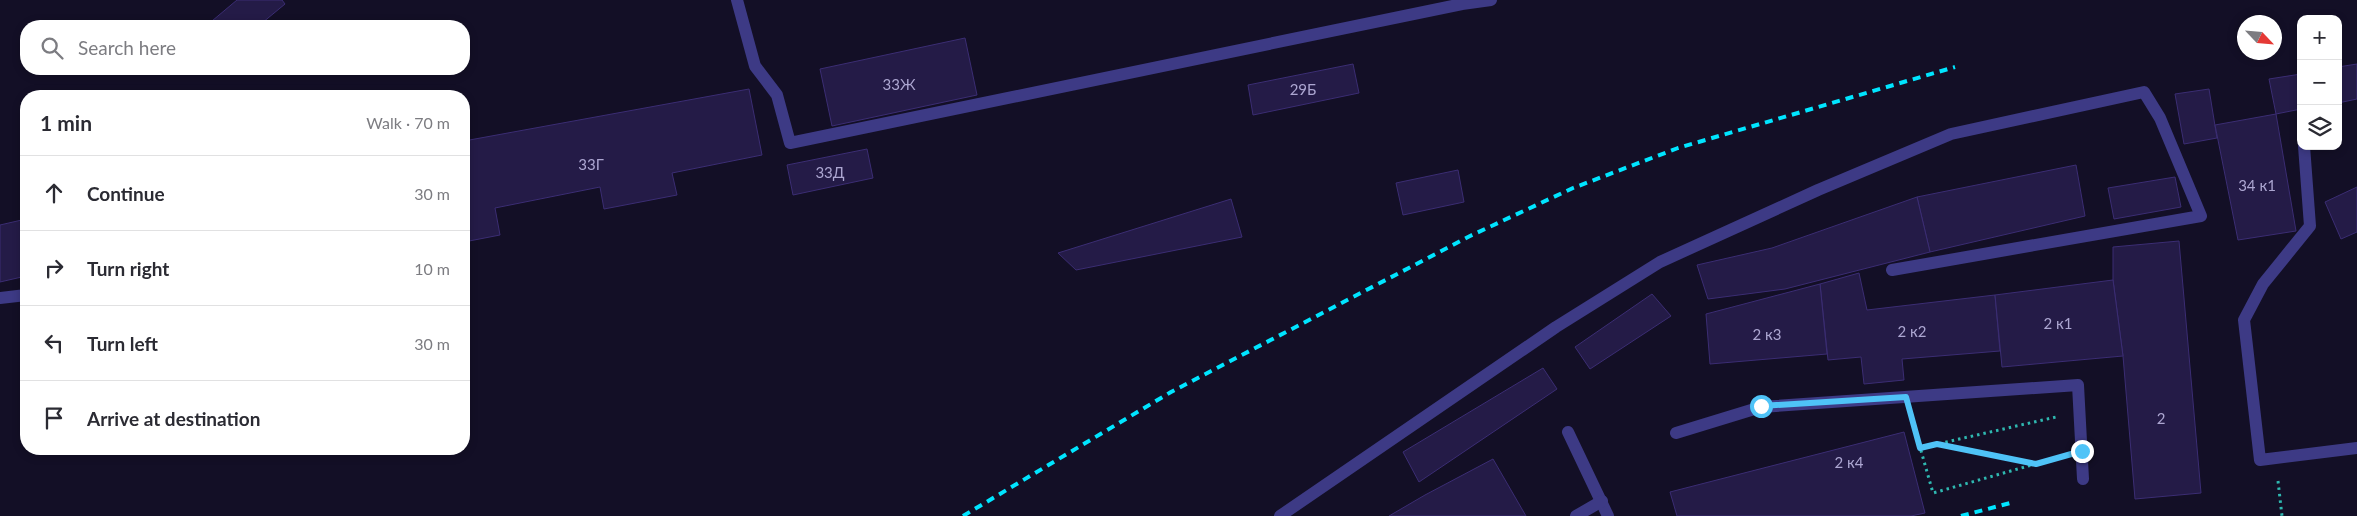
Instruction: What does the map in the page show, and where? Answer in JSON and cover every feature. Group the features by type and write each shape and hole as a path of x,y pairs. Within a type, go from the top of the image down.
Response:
{"lane":[{"path":"738,0 755,66 777,95 790,143 1462,4 1491,0"},
{"path":"1280,516 1556,327 1660,262 1818,190 1951,134 2144,92 2160,118 2201,216 1892,270"},
{"path":"2304,150 2310,226 2263,284 2244,320 2260,460 2357,448"},
{"path":"0,298 20,296"},
{"path":"1676,433 1761,406 2078,385 2083,479"},
{"path":"1568,432 1608,516"},
{"path":"1576,516 1602,501"}],"path":[{"path":"1906,397 1933,493 2082,451"},
{"path":"1920,448 2080,411"},
{"path":"1937,444 2036,464"},
{"path":"2276,458 2282,516"}],"building":[{"path":"237,0 282,0 285,4 266,20 213,20"},
{"path":"965,38 977,95 832,126 820,69"},
{"path":"1353,64 1359,93 1253,115 1248,85"},
{"path":"2357,64 2357,99 2342,102 2342,66"},
{"path":"2297,75 2297,110 2276,114 2269,79"},
{"path":"749,89 762,155 672,173 677,195 604,209 600,187 495,208 500,235 470,241 470,140"},
{"path":"2209,89 2217,138 2184,144 2175,94"},
{"path":"2276,114 2296,231 2238,240 2215,125"},
{"path":"867,149 873,178 793,195 787,165"},
{"path":"2076,165 2085,216 1930,252 1917,197"},
{"path":"1458,170 1464,202 1403,215 1396,183"},
{"path":"2175,177 2181,207 2114,219 2108,188"},
{"path":"2357,187 2357,232 2341,239 2325,202"},
{"path":"1917,197 1930,252 1785,289 1708,299 1697,265 1772,248"},
{"path":"1231,199 1242,237 1076,270 1058,253"},
{"path":"20,220 20,277 0,282 0,225"},
{"path":"2179,241 2201,493 2135,499 2123,356 2113,280 2113,247"},
{"path":"1859,273 1867,310 1995,295 2000,351 1902,359 1904,380 1864,384 1861,357 1828,360 1820,284"},
{"path":"2113,280 2123,356 2002,367 1995,295"},
{"path":"1820,284 1827,354 1710,364 1706,314"},
{"path":"1652,294 1671,316 1590,369 1575,347"},
{"path":"1543,368 1557,389 1419,482 1403,452"},
{"path":"1904,432 1925,513 1911,516 1677,516 1670,492"},
{"path":"1493,459 1526,516 1389,516 1425,495"}],"railway":[{"path":"963,516 1171,392 1470,236 1573,188 1678,148 1955,67"},
{"path":"1961,516 2014,502"}],"route":[{"path":"1761,406 1906,397 1920,448 1937,444 2036,464 2082,451"}]}
